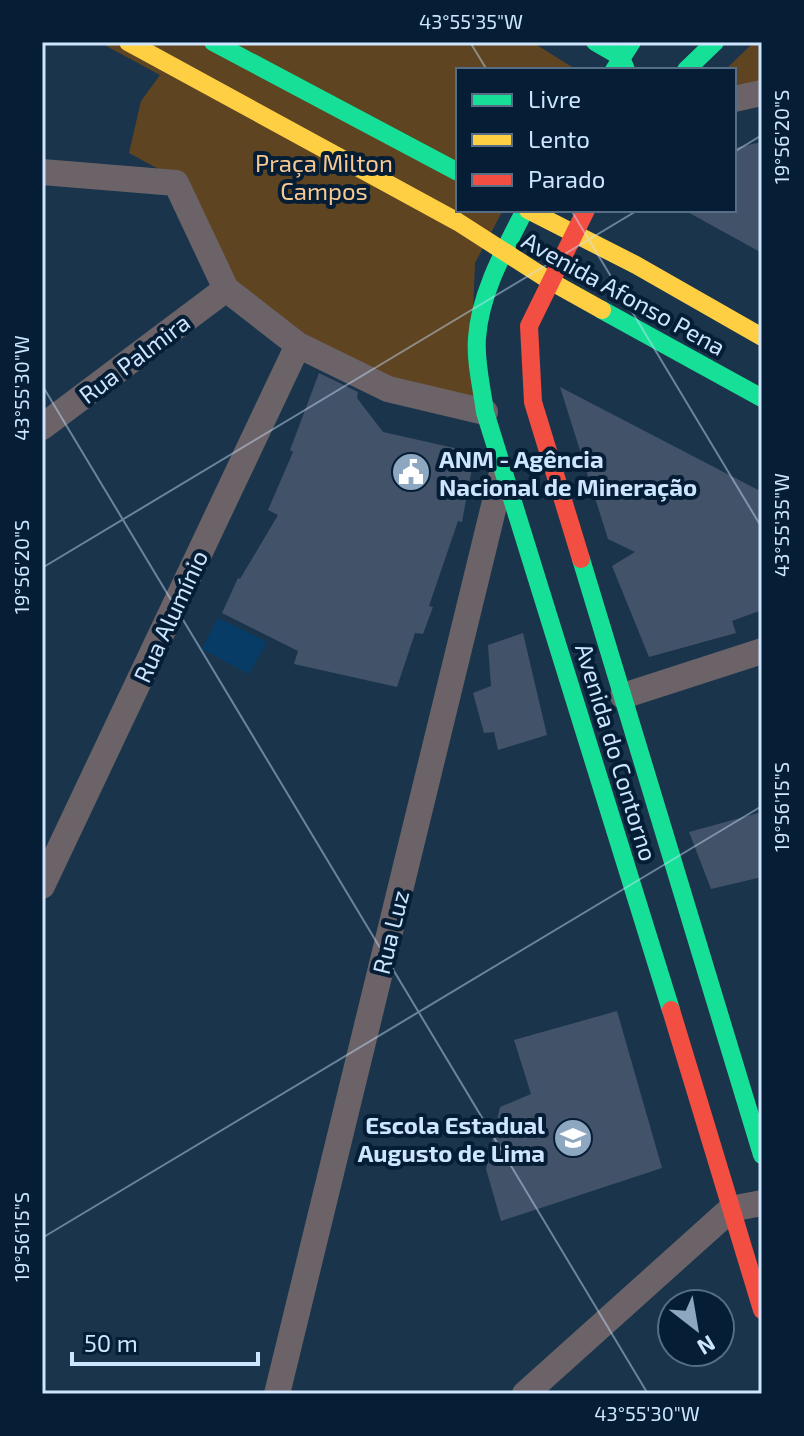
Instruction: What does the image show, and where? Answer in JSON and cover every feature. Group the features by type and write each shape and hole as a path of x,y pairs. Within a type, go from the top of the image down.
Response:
{"main road":[{"name":"Avenida Afonso Pena","path":"128,42 458,222 550,281 762,398"},
{"path":"213,42 456,171"},
{"path":"595,42 623,60"},
{"path":"688,68 715,42"},
{"name":"Avenida do Contorno","path":"526,212 503,253 477,337 485,412 762,1310"},
{"name":"Avenida Afonso Pena","path":"531,212 574,232 762,337"},
{"name":"Avenida do Contorno","path":"585,212 529,326 533,402 762,1155"}],"street":[{"path":"736,99 762,93"},
{"path":"42,172 176,183 226,289 298,345 388,389 485,412"},
{"name":"Rua Palmira","path":"42,427 226,289"},
{"name":"Rua Alumínio","path":"42,886 298,345"},
{"name":"Rua Luz","path":"277,1394 503,470"},
{"path":"623,696 762,651"},
{"path":"525,1394 731,1209 762,1203"}],"shaded area":[{"path":"218,618 267,642 249,674 202,649"}],"green space":[{"name":"Praça Milton Campos","path":"99,42 532,42 574,68 456,68 456,212 502,212 475,263 472,338 476,402 391,387 229,288 177,179 129,153 141,101 160,75"},
{"path":"754,42 762,42 762,85 736,92 736,68 727,68"}],"building":[{"path":"762,142 762,253 688,212 736,212 736,148"},
{"path":"319,373 358,392 357,398 383,432 472,452 474,457 462,522 458,521 429,606 433,607 423,634 415,633 397,687 294,664 298,651 222,613 238,578 278,515 268,510 293,452 290,450"},
{"path":"560,387 762,492 762,610 732,621 736,633 649,657 612,566 635,552 608,539"},
{"path":"523,633 547,735 498,750 494,732 484,733 473,693 491,686 488,645"},
{"path":"762,812 762,877 711,889 689,832"},
{"name":"Escola Estadual Augusto de Lima","path":"617,1011 662,1168 501,1221 486,1169 500,1107 531,1094 514,1040"}],"traffic: fast":[{"path":"213,42 456,171"},
{"path":"595,42 621,57 625,68"},
{"path":"615,68 632,42"},
{"path":"688,68 715,42"},
{"path":"524,212 495,272 479,321 477,356 485,412 671,1010"},
{"path":"602,310 762,398"},
{"path":"581,559 762,1155"}],"traffic: slow":[{"path":"128,42 458,222 602,310"},
{"path":"532,212 636,265 762,337"}],"traffic: jam":[{"path":"581,559 533,402 529,326 585,212"},
{"path":"671,1010 762,1310"}],"place":[{"name":"ANM - Agência Nacional de Mineração","path":"411,472"},
{"name":"Escola Estadual Augusto de Lima","path":"573,1138"}]}
